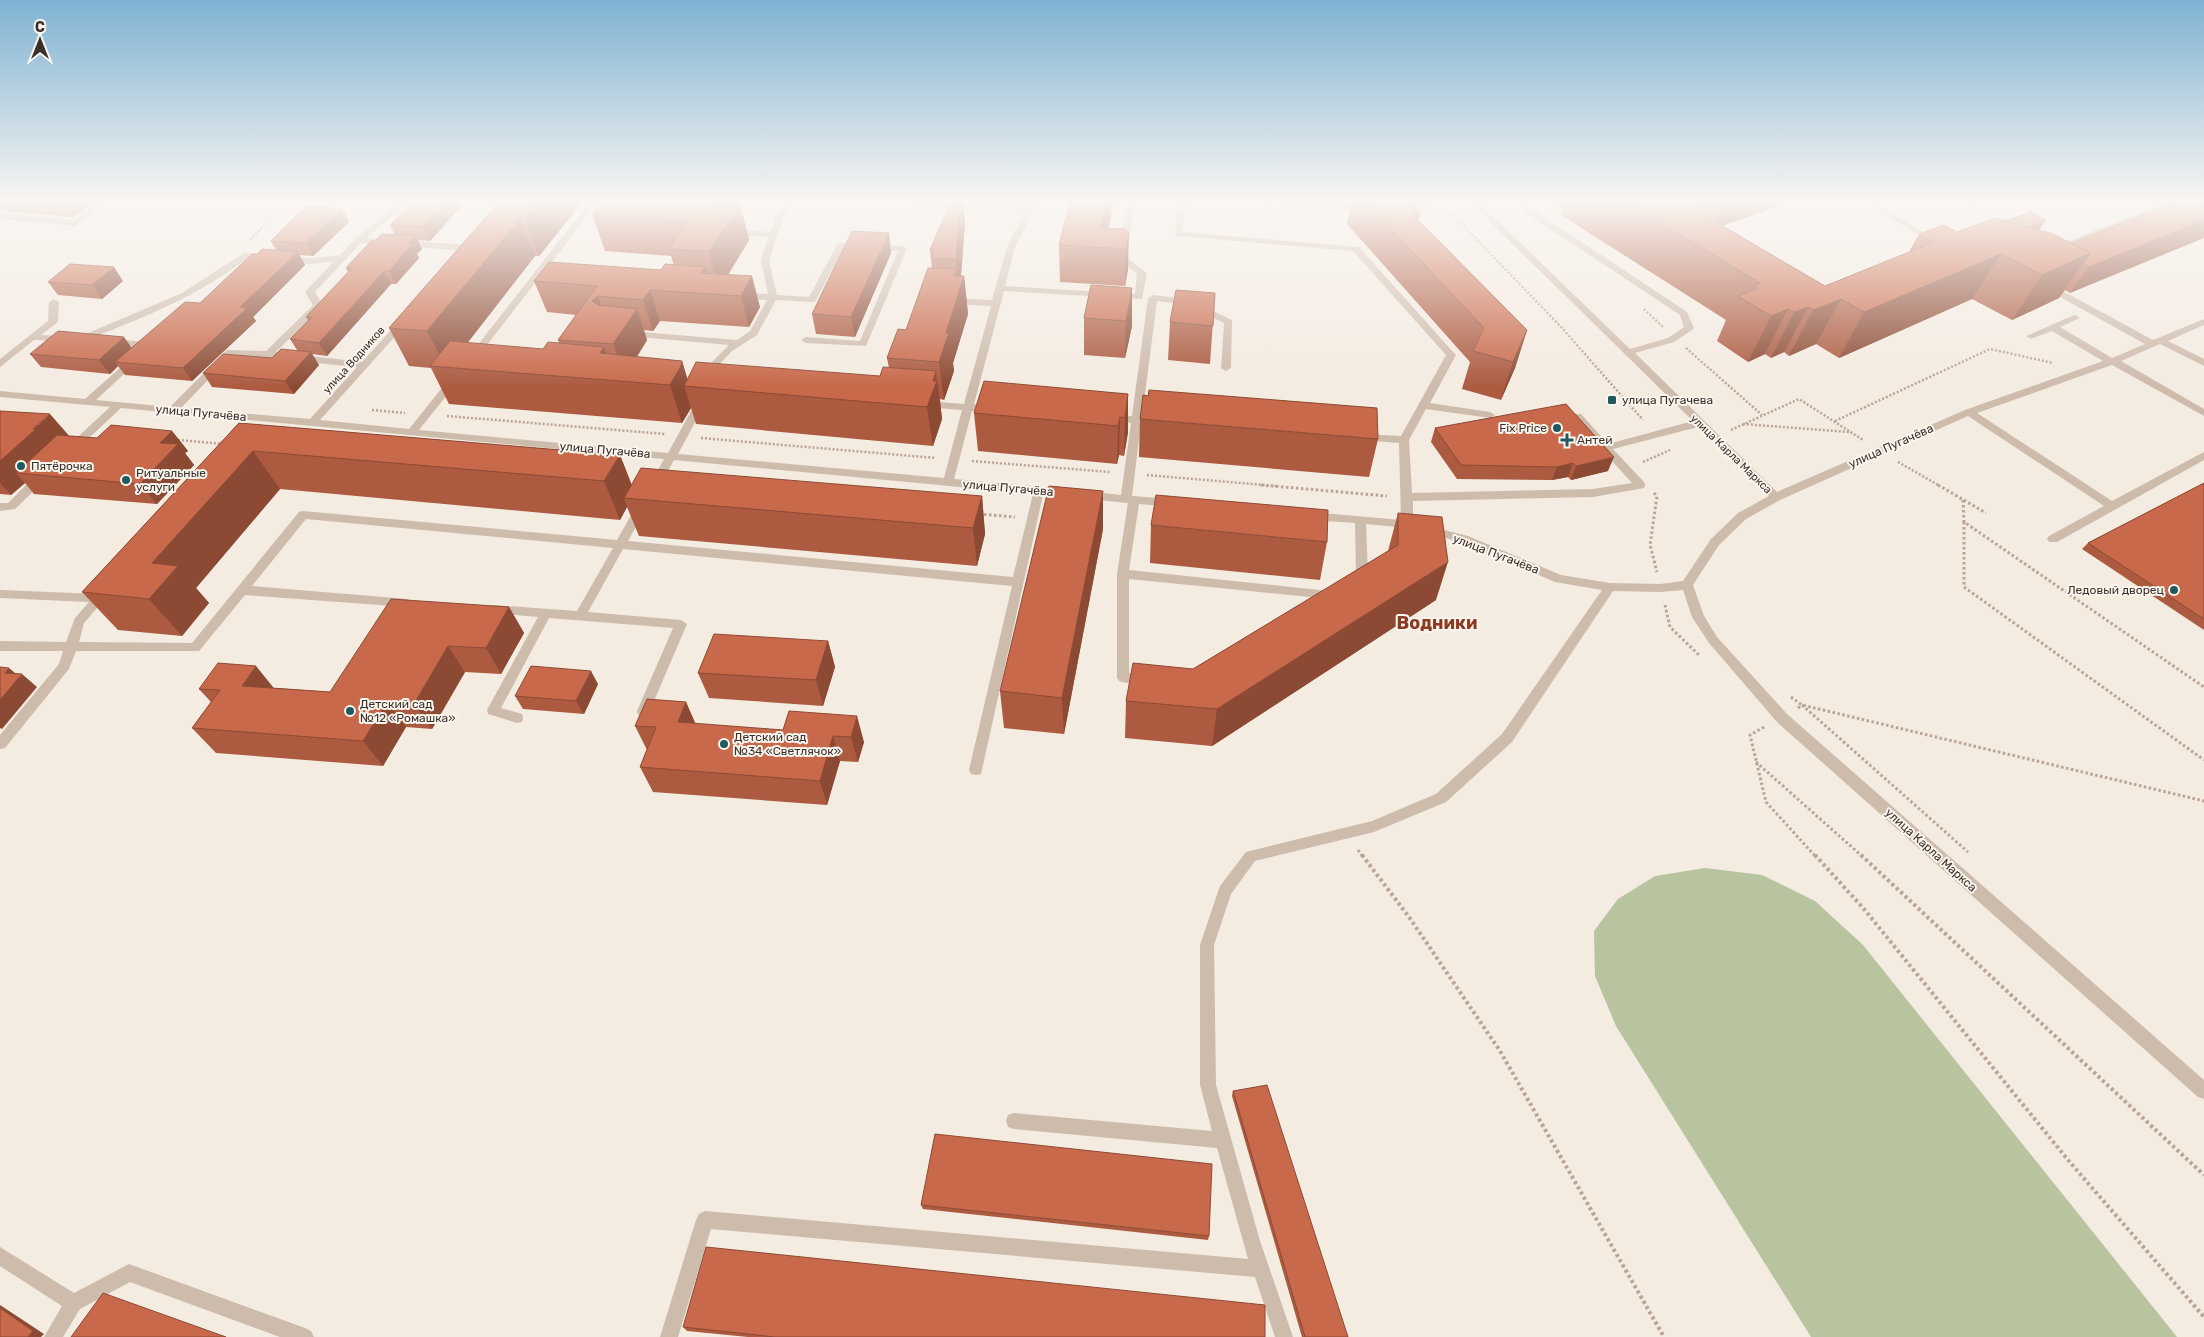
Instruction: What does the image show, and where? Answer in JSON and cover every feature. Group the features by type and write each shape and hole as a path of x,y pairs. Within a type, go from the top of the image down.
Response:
{"street":[{"path":"77,340 130,320 198,289 234,263"},
{"path":"268,354 318,305 310,292 336,263"},
{"path":"412,432 546,263"},
{"path":"580,616 700,405 712,367 754,333 773,298 766,263"},
{"path":"725,294 812,300 831,263"},
{"path":"806,340 863,344 897,263"},
{"path":"948,482 1007,263"},
{"path":"1000,288 1139,297 1142,273 1129,263"},
{"path":"1369,263 1451,356 1404,440 1407,524"},
{"name":"улица Карла Маркса","path":"1538,263 1776,497"},
{"path":"1608,263 1684,314 1689,328 1671,340 1628,352"},
{"path":"533,280 562,282"},
{"path":"2035,280 2156,342 2204,363"},
{"path":"1164,681 1123,678 1123,574 1137,419 1153,298 1185,301 1229,322 1226,368"},
{"path":"937,301 996,303"},
{"path":"0,364 53,322 54,302"},
{"name":"улица Водников","path":"313,422 408,316"},
{"path":"2031,336 2075,318"},
{"name":"улица Пугачёва","path":"1301,515 1407,524 1464,539 1559,579 1610,587 1660,588 1687,585 1715,542 1742,516 1776,497 1969,412 2112,362 2204,322"},
{"path":"2053,327 2204,413"},
{"path":"619,333 740,343"},
{"path":"32,337 149,345 88,402"},
{"path":"173,410 230,352 268,354 364,365"},
{"name":"улица Пугачёва","path":"0,394 1183,504"},
{"path":"64,456 119,404"},
{"path":"919,404 1008,410"},
{"path":"1424,405 1490,415"},
{"path":"1969,412 2112,507"},
{"path":"1097,416 1167,422"},
{"path":"1407,497 1593,493 1640,485 1577,416"},
{"path":"258,432 271,419"},
{"path":"1606,448 1699,423"},
{"path":"1354,436 1404,440"},
{"path":"2052,539 2204,455"},
{"path":"0,507 11,506 51,468"},
{"path":"976,770 1039,490"},
{"path":"0,646 195,648 303,515 1018,582"},
{"path":"1312,606 1362,576 1360,520"},
{"path":"1123,574 1337,590"},
{"path":"0,744 65,666 79,621 113,584"},
{"name":"улица Карла Маркса","path":"1687,585 1698,617 1713,640 1782,718 2204,1091"},
{"path":"1284,1337 1261,1269 1208,1085 1207,945 1225,891 1251,856 1374,826 1442,798 1507,738 1610,587"},
{"path":"242,590 418,604"},
{"path":"1,595 100,598"},
{"path":"477,608 681,624 643,711"},
{"path":"517,718 493,710 546,613"},
{"path":"1014,1121 1223,1140"},
{"path":"669,1337 706,1220 1261,1269"},
{"path":"0,1256 74,1303"},
{"path":"53,1337 74,1303 129,1273 305,1337"}],"path":[{"path":"1500,263 1562,328 1670,450 1679,447"},
{"path":"1834,421 1990,349 2055,364"},
{"path":"1713,437 1799,399 1879,450 1986,513"},
{"path":"1743,424 1851,432"},
{"path":"177,440 226,444"},
{"path":"1963,500 1964,587 2204,760"},
{"path":"974,513 1033,519"},
{"path":"1964,522 2204,687"},
{"path":"1788,694 1802,705 2204,801"},
{"path":"1782,718 1750,735 1766,802 1864,909 2068,1160 2204,1317"},
{"path":"1756,762 1880,872 2204,1175"},
{"path":"1346,833 1409,917 1500,1051 1664,1337"}],"green space":[{"path":"1705,868 1762,875 1815,901 1863,945 2177,1337 1811,1337 1616,1026 1595,976 1594,931 1618,899 1655,876"}],"building":[{"path":"242,263 286,263 240,307 247,308 183,368 115,362 185,302 200,303"},
{"path":"350,263 395,263 389,271 384,271 319,343 290,339 312,317 306,317 352,268 346,268"},
{"path":"445,263 483,263 427,331 389,328"},
{"path":"548,263 661,270 665,264 705,267 701,273 752,276 741,296 650,290 643,300 598,296 592,301 598,305 637,309 613,344 558,340 597,286 534,281"},
{"path":"836,263 875,263 851,317 812,314"},
{"path":"1423,263 1461,263 1527,330 1513,362 1473,351 1484,328"},
{"path":"1727,263 1786,263 1825,286 1881,263 1979,263 1864,312 1841,299 1813,310 1808,307 1794,312 1788,309 1771,316 1738,296 1758,288 1754,285 1760,283"},
{"path":"2019,263 2067,263 2042,275"},
{"path":"2083,263 2098,263 2089,267"},
{"path":"70,264 114,267 92,285 48,282"},
{"path":"928,268 955,269 955,276 964,276 946,333 949,333 939,362 887,358 898,329 906,330"},
{"path":"1091,285 1132,288 1126,321 1084,318"},
{"path":"1176,290 1215,293 1213,326 1170,322"},
{"path":"58,331 124,337 99,360 30,354"},
{"path":"450,341 543,349 548,342 604,347 600,353 682,361 670,385 430,366"},
{"path":"281,349 311,352 285,381 203,373 223,354 272,358"},
{"path":"696,362 880,376 883,367 936,371 933,381 937,381 927,407 684,386"},
{"path":"984,381 1128,394 1125,418 1120,417 1118,426 974,413"},
{"path":"1149,390 1377,408 1378,439 1140,419 1143,395 1148,396"},
{"path":"1566,404 1614,457 1576,466 1573,463 1557,467 1461,465 1435,428"},
{"path":"0,411 50,414 0,461"},
{"path":"239,423 620,455 604,481 253,451 152,563 178,566 149,599 82,592"},
{"path":"111,425 172,431 160,443 178,444 140,484 16,473 57,435 97,438"},
{"path":"641,468 982,496 973,528 624,498"},
{"name":"Ледовый дворец","path":"2204,483 2204,619 2088,543"},
{"path":"1049,486 1103,491 1062,698 1000,691"},
{"path":"1156,495 1328,510 1327,542 1151,525"},
{"path":"1398,513 1442,517 1448,562 1217,709 1126,701 1133,663 1193,669 1398,545"},
{"path":"391,599 509,607 486,648 448,646 414,704 387,702 363,741 192,728 220,690 199,689 218,663 256,666 242,686 330,692"},
{"path":"714,634 828,641 816,680 698,673"},
{"path":"531,666 591,671 576,701 515,696"},
{"path":"0,667 9,668 5,673 22,674 0,700"},
{"path":"647,699 686,702 678,722 783,730 789,711 857,716 851,737 833,736 820,781 640,767 656,727 635,726"},
{"path":"1267,1085 1348,1337 1305,1337 1233,1091"},
{"path":"935,1134 1212,1164 1209,1236 921,1205"},
{"path":"706,1247 1265,1305 1265,1337 775,1337 683,1327"},
{"path":"103,1293 226,1337 71,1337"},
{"path":"0,1308 33,1331 28,1337 0,1337"}],"place":[{"name":"улица Пугачева","path":"1612,400"},
{"name":"Fix Price","path":"1557,428"},
{"name":"Антей","path":"1567,440"},
{"name":"Пятёрочка","path":"21,466"},
{"name":"Ритуальные услуги","path":"126,480"},
{"name":"Ледовый дворец","path":"2174,590"},
{"name":"Детский сад №12 «Ромашка»","path":"350,711"},
{"name":"Детский сад №34 «Светлячок»","path":"724,744"}],"district":[{"name":"Водники","path":"1437,623"}]}
